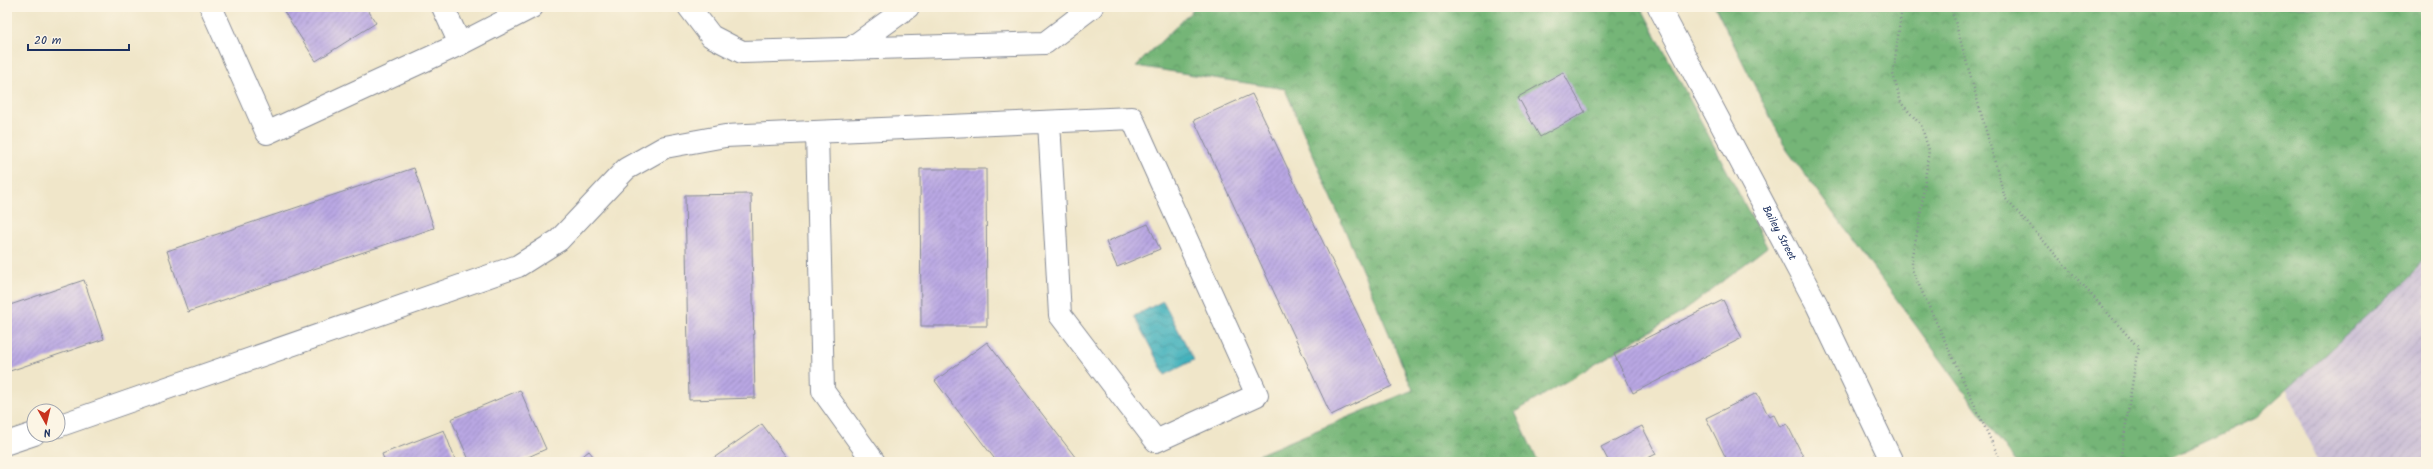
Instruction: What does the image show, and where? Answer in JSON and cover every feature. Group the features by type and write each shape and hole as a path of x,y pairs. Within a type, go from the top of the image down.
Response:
{"street":[{"path":"211,7 267,133 460,44 532,7"},
{"path":"443,7 460,44"},
{"path":"689,7 711,36 742,52 1045,43 1092,7"},
{"path":"850,49 908,7"},
{"name":"Bailey Street","path":"1659,7 1817,305 1892,462"},
{"path":"66,423 518,266 559,240 626,169 665,147 725,136 1132,118 1257,395 1156,441 1060,315 1049,122"},
{"path":"817,132 823,391 874,462"},
{"path":"7,443 26,437"}],"path":[{"path":"1902,7 1893,74 1901,103 1921,125 1929,150 1919,225 1912,255 1912,270 2002,462"},
{"path":"1951,7 2005,198 2138,347 2120,462"}],"shaded area":[{"path":"2426,7 2426,462 2318,462 2223,243"}],"green space":[{"path":"1196,7 1641,7 1767,247 1681,313 1515,412 1538,462 1241,462 1413,390 1285,89 1136,66"},
{"path":"1715,7 2426,7 2426,254 2410,277 2255,418 2161,462 2016,462 1787,150"}],"water":[{"path":"1163,301 1194,360 1165,375 1134,316"}],"building":[{"path":"281,7 366,7 376,23 316,61"},
{"path":"1563,72 1585,112 1540,137 1518,97"},
{"path":"1252,94 1392,386 1331,415 1194,120"},
{"path":"414,168 434,228 188,312 167,251"},
{"path":"920,169 986,169 987,326 921,326"},
{"path":"751,194 755,398 689,400 685,195"},
{"path":"1148,224 1160,249 1117,267 1106,242"},
{"path":"84,280 104,339 7,372 7,306"},
{"path":"1723,300 1742,338 1633,393 1614,354"},
{"path":"987,342 1079,462 997,462 935,381"},
{"path":"520,390 546,449 517,462 470,462 451,419"},
{"path":"1757,393 1769,417 1774,415 1780,427 1787,424 1806,462 1728,462 1706,418"},
{"path":"762,424 790,462 708,462"},
{"path":"1642,426 1656,454 1640,462 1609,462 1601,447"},
{"path":"444,430 456,462 385,462 382,454"},
{"path":"589,451 598,462 575,462"}]}
